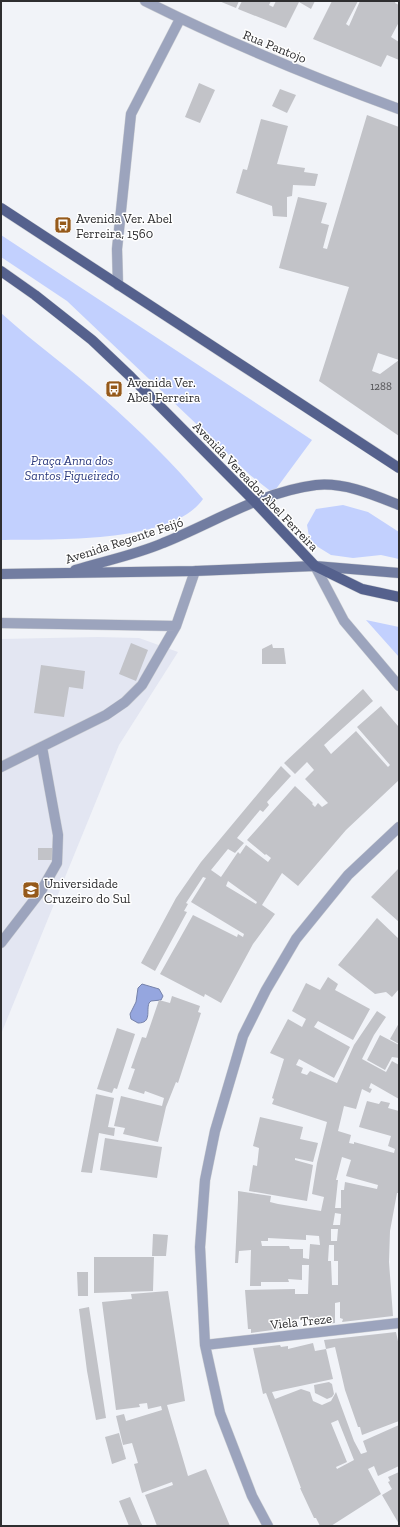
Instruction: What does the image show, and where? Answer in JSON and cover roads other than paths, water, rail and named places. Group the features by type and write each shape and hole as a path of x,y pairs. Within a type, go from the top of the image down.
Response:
{"main road":[{"path":"1,208 399,468"},
{"name":"Avenida Vereador Abel Ferreira","path":"1,271 35,295 92,340 168,413 315,566 362,589 399,597"},
{"name":"Avenida Regente Feijó","path":"61,574 161,544 196,530 227,513 255,502 317,485 352,489 372,494 399,505"},
{"name":"Avenida Regente Feijó","path":"1,574 195,571 315,566 399,573"}],"street":[{"name":"Rua Pantojo","path":"145,1 243,48 338,87 399,109"},
{"path":"118,285 117,249 131,114 180,19"},
{"path":"315,566 344,621 399,686"},
{"path":"1,767 106,715 125,702 142,685 176,626 195,571"},
{"path":"1,623 176,626"},
{"path":"1,943 41,891 56,863 58,835 42,747"},
{"path":"268,1526 252,1496 220,1413 205,1345 200,1247 205,1180 215,1131 243,1036 266,990 296,939 348,875 399,827"},
{"name":"Viela Treze","path":"205,1345 399,1323"}],"place":[{"name":"Avenida Ver. Abel Ferreira, 1560","path":"63,225"},
{"name":"Avenida Ver. Abel Ferreira","path":"114,389"},
{"name":"Universidade Cruzeiro do Sul","path":"31,890"}],"park label":[{"name":"Praça Anna dos Santos Figueiredo","path":"72,468"}]}
